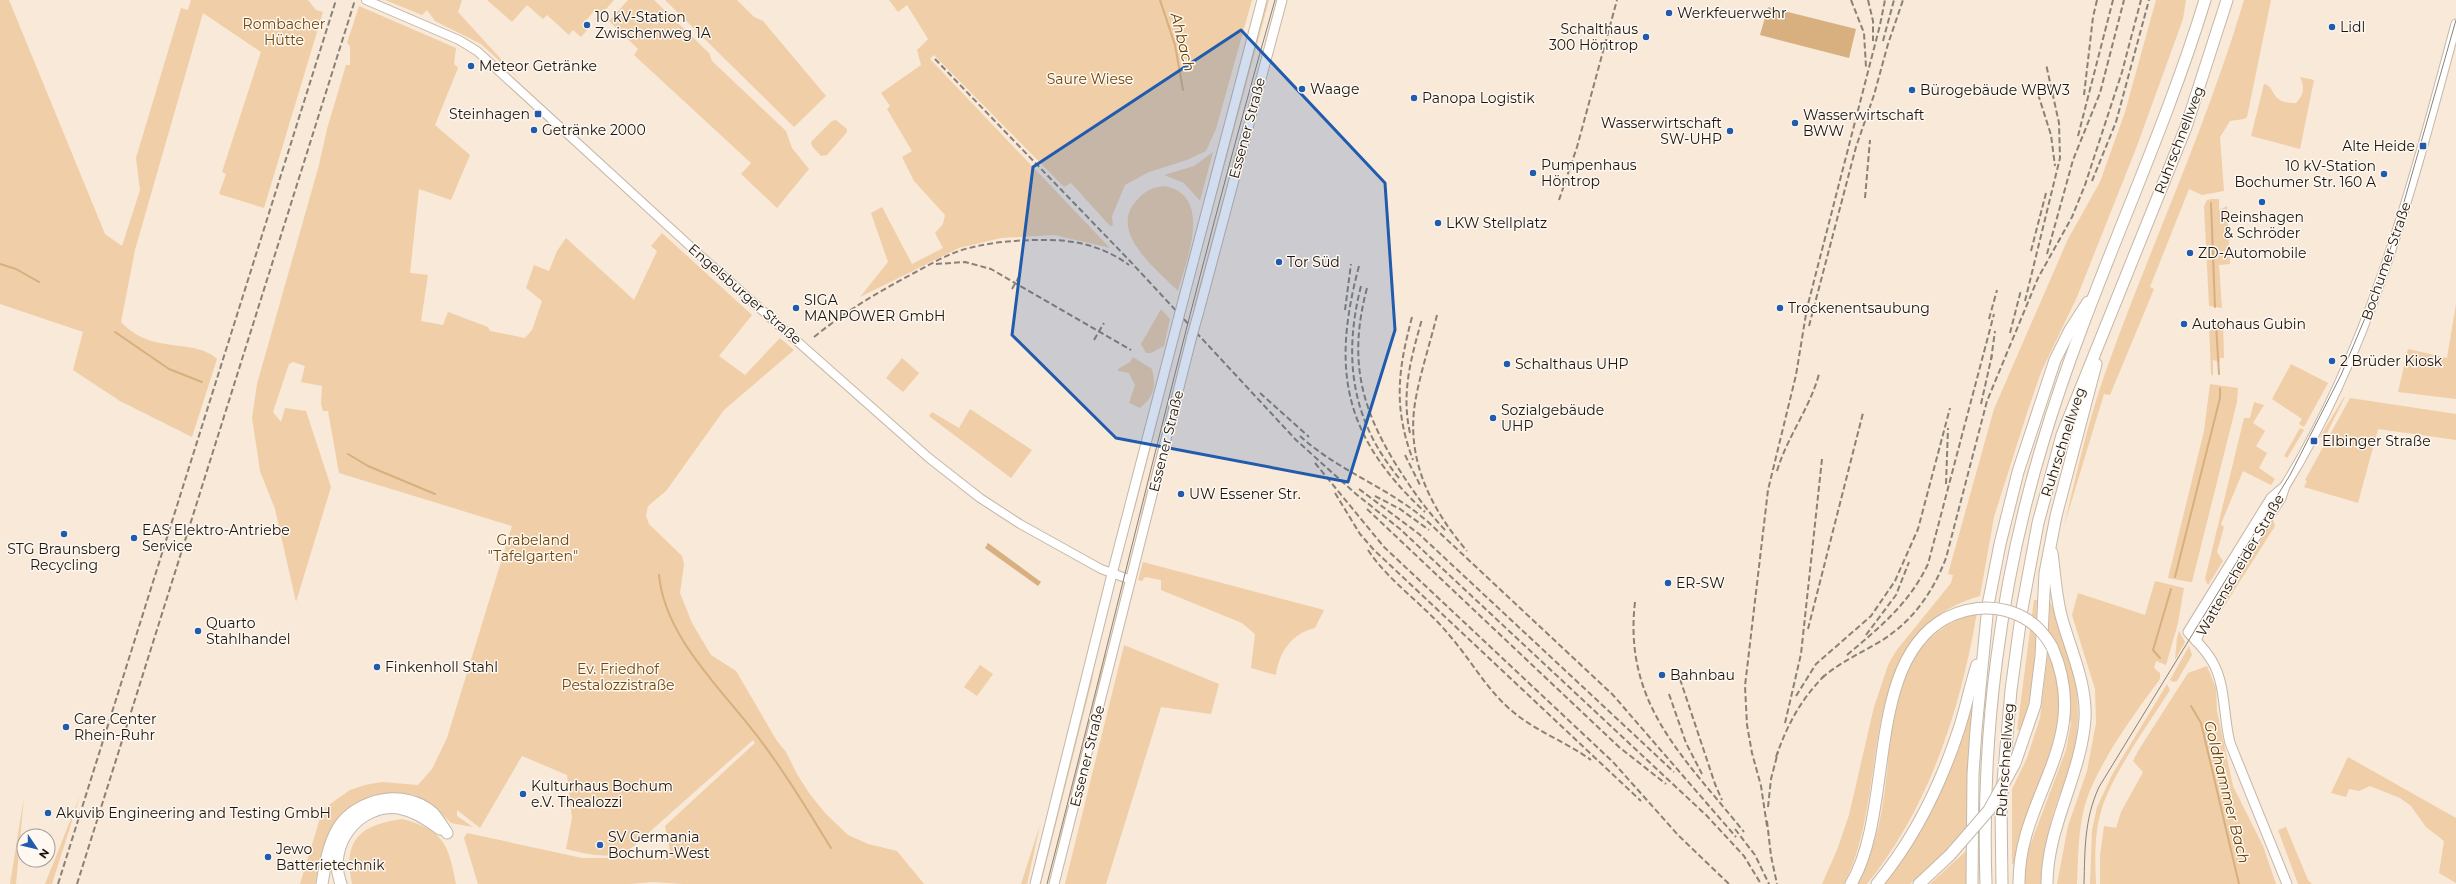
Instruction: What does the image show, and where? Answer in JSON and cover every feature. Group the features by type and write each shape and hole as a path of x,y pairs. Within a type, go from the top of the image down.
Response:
{"highway":[{"name":"Ruhrschnellweg","path":"1986,884 1986,805 1995,685 2021,525 2043,440 2100,284 2164,122 2206,0"},
{"name":"Ruhrschnellweg","path":"2002,884 2001,805 2011,690 2022,609 2038,523 2062,435 2186,127 2228,0"},
{"path":"1972,884 1973,774 1983,647 1988,605 2000,544 2018,472 2041,398 2055,360 2070,330 2100,284"},
{"path":"1919,884 1950,855 1980,822 2003,787 2023,745 2035,705 2041,656 2045,573 2052,544 2056,516 2100,341"},
{"path":"2047,884 2051,840 2080,748 2085,718 2083,693 2061,617 2052,544"},
{"path":"1851,884 1866,850 1875,817 1887,726 1899,678 1912,652 1923,638 1946,618 1974,608 1995,607 2010,611 2028,620 2043,634 2054,651 2062,676 2065,703 2063,728 2059,748 2025,836 2019,884"},
{"path":"1877,884 1914,830 1942,775 1960,728 1983,647"},
{"path":"322,884 330,845 338,829 350,815 367,804 394,799 415,803 433,813 447,834 420,815 399,808 383,809 369,813 351,826 343,839 337,865 340,884"}],"main road":[{"name":"Essener Straße","path":"1035,884 1112,574 1262,0"},
{"name":"Essener Straße","path":"1054,884 1192,336 1282,0"},
{"name":"Bochumer Straße","path":"2285,486 2328,409 2373,302 2402,216 2456,24"},
{"name":"Wattenscheider Straße","path":"2285,486 2271,498 2188,632 2212,661 2217,671 2230,742 2287,884"},
{"name":"Wattenscheider Straße","path":"2196,641 2210,612 2281,498 2285,486"}],"street":[{"name":"Engelsburger Straße","path":"366,0 459,40 477,51 703,258 929,458 1000,512 1112,574 1131,580"}],"highlighted area":[{"path":"1241,30 1385,183 1395,330 1348,482 1116,438 1012,335 1033,167"}],"green space":[{"name":"Rombacher Hütte","path":"0,0 9,0 105,234 122,246 140,190 136,158 181,8 188,10 191,0 308,0 316,10 323,12 264,208 219,194 226,174 222,172 261,52 203,13 135,250 121,322 133,332 146,339 159,343 207,352 217,359 192,437 120,401 73,370 83,332 0,304"},
{"path":"385,0 462,0 458,12 519,79 481,44 435,21 427,10 422,15"},
{"path":"487,0 614,0 600,16 594,11 583,24 588,29 581,37 573,30 569,35 547,15 543,19 527,5 512,22"},
{"path":"628,0 654,0 709,53 712,61 786,131 792,148 809,169 777,208 741,174 751,163 634,55 638,49 609,21"},
{"path":"665,0 737,0 754,17 763,21 826,96 794,127"},
{"name":"Saure Wiese","path":"889,0 1252,0 1216,129 1206,151 1187,160 1149,172 1125,185 1112,216 1113,225 1110,226 1071,183 1064,187 934,55 930,59 1110,248 1054,235 1001,238 959,248 860,297 888,262 871,213 882,207 912,264 943,248 935,233 943,224 945,215 914,181 902,157 912,151 887,109 890,106 881,93 921,65 917,50 928,39 907,5 898,12"},
{"path":"1266,0 1269,0 1188,301 1187,300"},
{"path":"1277,0 1279,0 1196,308 1194,306"},
{"path":"2156,0 2186,0 2183,19 2137,146 2077,297 2041,372 1994,517 1980,596 1939,615 1911,643 1893,679 1882,719 1868,805 1859,846 1844,884 1822,884 1837,850 1849,815 1874,707 1888,665 1896,651 1951,583 1953,575 1948,574 1994,409 2068,239 2100,182 2125,112"},
{"path":"2244,0 2271,0 2247,117 2244,119 2230,121 2220,137 2224,191 2202,195 2189,189 2150,287 2154,289 2110,395 2104,394 2064,526 2084,445 2101,385 2125,319 2213,93"},
{"path":"359,6 456,48 454,64 458,68 435,125 470,155 451,200 419,189 410,273 428,275 421,321 443,325 448,312 488,327 490,331 525,338 532,330 542,301 526,288 534,265 549,271 557,251 566,238 634,300 657,251 651,246 662,233 752,315 719,356 745,375 780,338 794,350 724,410 666,491 648,506 646,516 649,524 682,556 684,564 680,593 692,623 711,655 736,671 777,741 786,752 809,793 825,813 848,835 868,844 897,851 924,884 683,884 653,882 630,884 478,884 464,838 467,833 582,858 674,858 671,857 665,826 755,743 753,740 627,852 604,855 589,854 566,849 572,818 567,775 522,756 480,828 457,810 457,816 473,827 451,823 433,805 412,794 391,794 364,799 339,818 328,835 322,851 315,884 300,884 321,815 326,807 350,790 365,785 382,782 418,785 432,769 447,738 512,526 339,473 328,411 323,411 321,404 322,386 301,382 305,366 293,362 289,364 273,412 281,422 285,408 306,411 331,487 296,602 275,509 260,471 252,418 257,384 319,165 327,129 346,65 350,65 350,46 347,43"},
{"path":"2300,77 2314,80 2300,149 2251,136 2264,84 2271,88 2277,98 2281,101 2296,103 2301,97 2303,91 2303,84"},
{"path":"836,120 847,129 847,132 827,155 821,156 812,146 811,142 832,121"},
{"path":"1213,152 1200,201 1184,183 1164,175 1194,166"},
{"path":"1165,186 1180,192 1189,202 1193,216 1193,231 1190,247 1178,291 1139,250 1131,238 1128,225 1129,213 1136,201 1146,192 1156,187"},
{"path":"2219,199 2219,210 2227,206 2230,264 2219,265 2222,308 2209,306 2204,206 2207,200"},
{"path":"2456,304 2456,399 2398,392 2408,349 2447,358"},
{"path":"1161,309 1170,319 1164,346 1151,353 1146,353 1141,344"},
{"path":"1181,323 1182,325 1134,512 1132,512"},
{"path":"2215,323 2223,323 2224,358 2220,358 2220,362 2213,360 2213,376 2211,374 2209,326"},
{"path":"1188,331 1144,515 1141,514"},
{"path":"1133,357 1152,369 1154,381 1153,390 1149,399 1140,408 1129,403 1135,385 1129,373 1118,371 1118,369 1130,362"},
{"path":"902,358 919,373 903,392 886,378"},
{"path":"2291,364 2328,383 2304,427 2299,424 2302,419 2272,399"},
{"path":"2210,384 2238,388 2237,402 2192,582 2190,582 2168,578 2204,431"},
{"path":"2344,397 2325,437 2320,437"},
{"path":"2350,398 2456,414 2456,440 2378,429 2358,503 2304,487 2307,481 2305,480"},
{"path":"2254,402 2264,405 2253,423 2265,431 2256,446 2267,453 2259,468 2275,479 2271,485 2243,471 2221,524 2224,527 2217,552 2223,561 2208,585 2205,579 2244,418 2250,418"},
{"path":"970,409 1032,450 1011,478 929,416 932,412 959,428"},
{"path":"2300,428 2304,430 2287,458 2284,456"},
{"path":"2273,520 2275,526 2214,622 2210,621"},
{"path":"1143,562 1324,610 1315,628 1300,634 1288,645 1280,659 1276,675 1251,668 1255,634 1242,623 1161,590 1161,580 1145,577 1142,581 1138,580"},
{"path":"2155,581 2184,588 2178,623 2166,665 2156,661 2154,668 2160,673 2160,679 2139,707 2107,756 2091,789 2085,805 2081,825 2077,884 2057,884 2068,826 2087,771 2096,723 2095,689 2072,615 2078,593 2145,615"},
{"path":"2034,600 2037,600 2035,650 2030,698 2021,730 2017,730"},
{"path":"2050,602 2059,620 2072,660 2078,702 2078,723 2071,764 2054,811 2048,834 2044,859 2043,884 2024,884 2028,851 2066,750 2071,723 2060,688 2058,726 2051,756 2015,865 2012,864 2012,789 2027,758 2040,718 2048,653"},
{"path":"1977,612 1962,684 1952,720 1925,790 1908,823 1889,854 1867,884 1857,884 1870,855 1879,824 1892,730 1898,699 1908,671 1923,647 1945,626"},
{"path":"2179,631 2185,642 2175,660 2177,638"},
{"path":"1124,645 1219,684 1211,714 1161,707 1106,884 1065,884"},
{"path":"2189,646 2192,655 2177,681 2173,682 2170,680"},
{"path":"1097,651 1092,681 1041,884 1039,884"},
{"path":"1106,651 1105,666 1048,884"},
{"path":"980,665 993,674 977,696 964,687"},
{"path":"2207,666 2216,688 2217,711 2233,786 2263,846 2276,884 2100,884 2100,856 2104,826 2116,828 2121,812 2143,772 2133,761 2188,673"},
{"path":"2167,684 2170,690 2123,763 2102,808 2096,836 2096,884 2090,884 2092,830 2097,807 2113,773"},
{"path":"1972,705 1967,828 1948,847 1949,849 1910,884 1884,884 1912,842 1936,798 1956,752"},
{"path":"2348,757 2456,818 2456,883 2439,873 2444,841 2426,827 2411,806 2400,798 2370,786 2359,791 2349,789 2346,797 2331,793"},
{"path":"80,796 52,884 45,884 51,868 56,868 56,856"},
{"path":"24,797 21,828 19,828"},
{"path":"402,819 427,828 442,841 450,859 456,884 352,884 350,856 352,846 358,837 365,831 375,826"},
{"path":"1040,825 1027,884 1021,884"},
{"path":"2286,827 2308,880 2312,884 2298,884 2278,830"},
{"path":"16,847 16,868 17,868 16,884 10,884"},
{"path":"1967,850 1967,884 1930,884"}],"shaded area":[{"path":"1768,7 1856,29 1849,58 1760,35"},
{"path":"988,543 1041,582 1038,586 985,548"}],"waterway":[{"name":"Ahbach","path":"1160,0 1175,45 1183,90"},
{"path":"2211,203 2215,307"},
{"path":"0,264 16,269 39,282"},
{"path":"2216,324 2219,374"},
{"path":"115,332 169,369 202,382"},
{"path":"2175,577 2220,398 2220,388"},
{"path":"348,454 368,466 435,494"},
{"path":"659,575 664,598 672,621 684,642 698,663 771,754 831,848"},
{"path":"2160,658 2153,650 2171,589"},
{"name":"Goldhammer Bach","path":"2191,706 2201,723 2239,884"}],"tram line":[{"path":"1047,884 1186,331 1244,110 1275,0"},
{"path":"2084,884 2086,835 2090,811 2099,787 2290,475 2341,375 2368,311 2392,244 2456,20"}],"railway":[{"path":"58,884 336,0"},
{"path":"77,884 355,0"},
{"path":"1559,200 1577,147 1617,0"},
{"path":"1851,0 1864,33 1866,67"},
{"path":"1868,0 1873,21 1873,41"},
{"path":"1767,826 1761,786 1752,753 1747,725 1745,686 1768,490 1796,375 1807,308 1880,25 1885,0"},
{"path":"1883,41 1894,0"},
{"path":"1809,326 1856,147 1874,95 1888,44 1903,0"},
{"path":"2084,95 2093,17 2097,0"},
{"path":"2078,136 2113,0"},
{"path":"2047,254 2073,160 2100,93 2124,0"},
{"path":"1822,678 1843,662 1881,641 1903,624 1921,605 1941,571 1946,558 1987,401 2038,278 2072,217 2085,185 2122,72 2141,0"},
{"path":"2092,181 2116,122 2149,0"},
{"path":"935,59 1129,260 1296,440 1356,494 1400,529 1707,816 1744,856 1761,884"},
{"path":"2025,301 2060,158 2059,123 2046,64"},
{"path":"2038,94 2051,135 2055,166"},
{"path":"1865,198 1870,140"},
{"path":"2031,251 2046,193"},
{"path":"814,337 850,310 901,280 947,256 978,246 1023,240 1076,242 1098,248 1119,258 1129,265"},
{"path":"936,264 965,262 991,269 1131,350"},
{"path":"1345,310 1351,264"},
{"path":"1359,266 1350,304 1346,338 1346,370 1351,400 1361,429 1377,457 1398,484 1425,512"},
{"path":"1012,289 1020,275"},
{"path":"1361,286 1355,312 1353,338 1352,363 1355,387 1361,410 1370,434 1383,456 1399,478"},
{"path":"1367,288 1359,336 1358,358 1366,400 1373,420 1395,463 1406,481 1446,531"},
{"path":"1989,319 1997,290"},
{"path":"2010,333 2021,290"},
{"path":"1847,655 1893,614 1903,603 1928,564 1994,314"},
{"path":"1437,315 1422,370 1415,403 1413,424 1414,444 1418,464 1432,501 1442,518 1467,551"},
{"path":"1412,317 1403,354 1400,405 1402,423 1413,460"},
{"path":"1410,433 1407,418 1408,376 1422,319"},
{"path":"1094,340 1104,323"},
{"path":"1991,360 1995,331"},
{"path":"1981,404 1992,355"},
{"path":"1777,471 1781,458 1810,399 1819,374"},
{"path":"1260,393 1309,437"},
{"path":"1796,696 1816,664 1871,616 1895,581 1918,529 1950,408"},
{"path":"1808,629 1863,413"},
{"path":"1946,484 1948,428"},
{"path":"1300,436 1330,459 1396,498 1427,521 1613,695 1736,837"},
{"path":"1405,455 1420,485"},
{"path":"1785,723 1801,654 1822,459"},
{"path":"1315,463 1384,547 1613,762 1678,835 1729,884"},
{"path":"1359,489 1419,534 1674,772"},
{"path":"1335,493 1360,534 1374,550 1641,801"},
{"path":"1375,496 1400,509 1429,530"},
{"path":"1367,509 1619,747 1666,784"},
{"path":"1368,550 1397,584 1440,625 1500,700 1529,724 1591,760"},
{"path":"1866,635 1896,595 1909,562"},
{"path":"1635,602 1634,638 1639,671 1649,701 1663,728 1680,754 1744,832"},
{"path":"1776,757 1790,723 1809,693 1825,675"},
{"path":"1680,679 1715,784 1722,800"},
{"path":"1669,694 1686,743 1702,774"},
{"path":"1768,807 1771,779 1778,752"},
{"path":"1767,821 1771,856 1777,884"},
{"path":"1735,829 1755,855 1769,884"}],"place":[{"name":"Werkfeuerwehr","path":"1669,13"},
{"name":"10 kV-Station Zwischenweg 1A","path":"587,25"},
{"name":"Lidl","path":"2332,27"},
{"name":"Schalthaus 300 Höntrop","path":"1646,37"},
{"name":"Meteor Getränke","path":"471,66"},
{"name":"Waage","path":"1302,89"},
{"name":"Bürogebäude WBW3","path":"1912,90"},
{"name":"Panopa Logistik","path":"1414,98"},
{"name":"Steinhagen","path":"538,114"},
{"name":"Wasserwirtschaft BWW","path":"1795,123"},
{"name":"Getränke 2000","path":"534,130"},
{"name":"Wasserwirtschaft SW-UHP","path":"1730,131"},
{"name":"Alte Heide","path":"2423,146"},
{"name":"Pumpenhaus Höntrop","path":"1533,173"},
{"name":"10 kV-Station Bochumer Str. 160 A","path":"2384,174"},
{"name":"Reinshagen & Schröder","path":"2262,202"},
{"name":"LKW Stellplatz","path":"1438,223"},
{"name":"ZD-Automobile","path":"2190,253"},
{"name":"Tor Süd","path":"1279,262"},
{"name":"SIGA MANPOWER GmbH","path":"796,308"},
{"name":"Trockenentsaubung","path":"1780,308"},
{"name":"Autohaus Gubin","path":"2184,324"},
{"name":"2 Brüder Kiosk","path":"2332,361"},
{"name":"Schalthaus UHP","path":"1507,364"},
{"name":"Sozialgebäude UHP","path":"1493,418"},
{"name":"Elbinger Straße","path":"2314,441"},
{"name":"UW Essener Str.","path":"1181,494"},
{"name":"STG Braunsberg Recycling","path":"64,534"},
{"name":"EAS Elektro-Antriebe Service","path":"134,538"},
{"name":"ER-SW","path":"1668,583"},
{"name":"Quarto Stahlhandel","path":"198,631"},
{"name":"Finkenholl Stahl","path":"377,667"},
{"name":"Bahnbau","path":"1662,675"},
{"name":"Care Center Rhein-Ruhr","path":"66,727"},
{"name":"Kulturhaus Bochum e.V. Thealozzi","path":"523,794"},
{"name":"Akuvib Engineering and Testing GmbH","path":"48,813"},
{"name":"SV Germania Bochum-West","path":"600,845"},
{"name":"Jewo Batterietechnik","path":"268,857"}],"park label":[{"name":"Grabeland \"Tafelgarten\"","path":"533,548"},
{"name":"Ev. Friedhof Pestalozzistraße","path":"618,678"}]}
